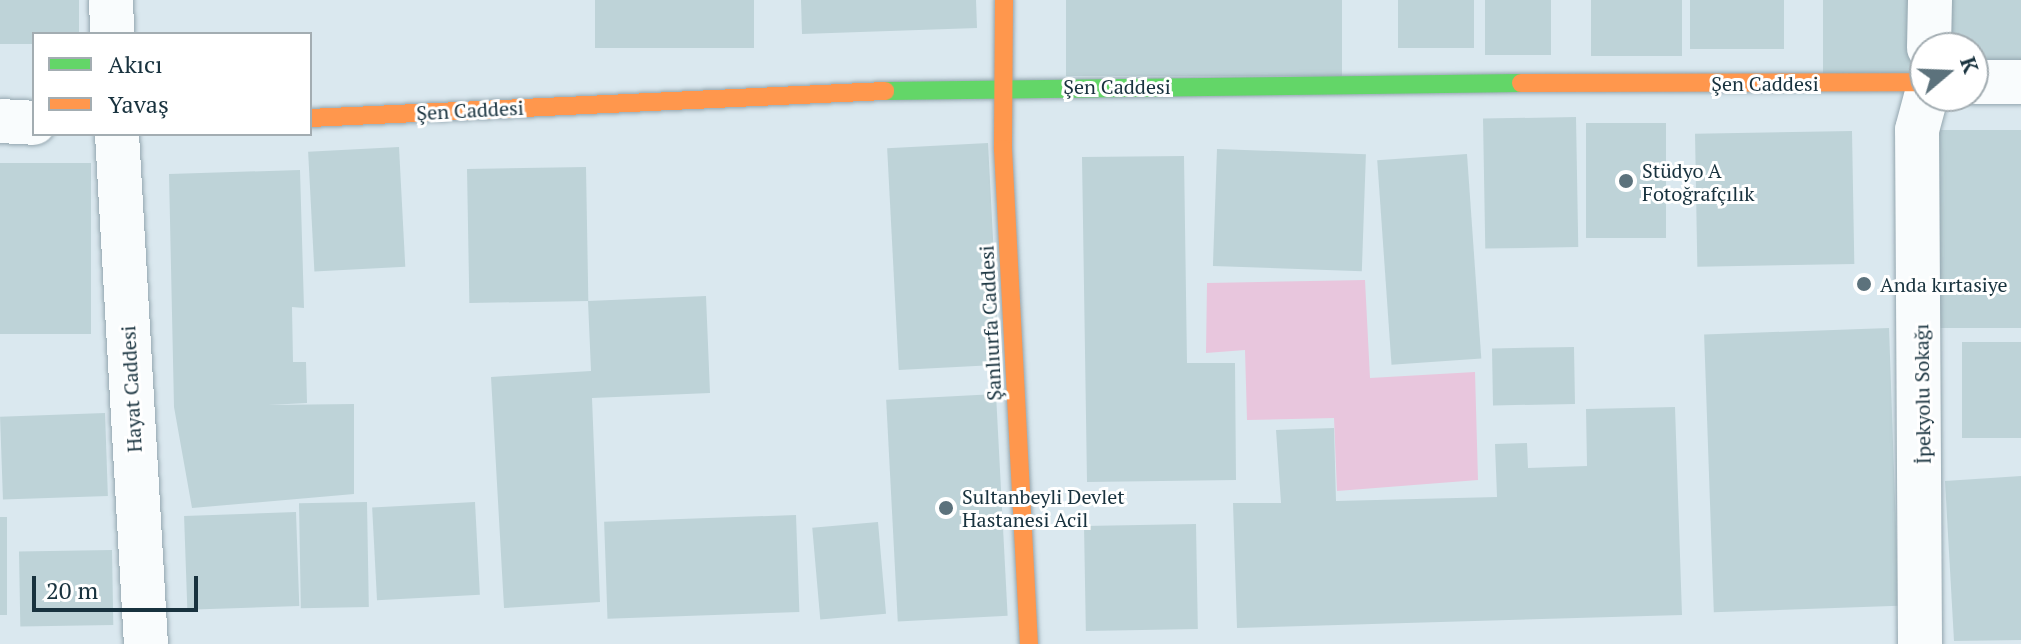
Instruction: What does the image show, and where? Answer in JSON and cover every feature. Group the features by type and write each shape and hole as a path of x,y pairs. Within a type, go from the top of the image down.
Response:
{"street":[{"path":"111,0 112,32"},
{"name":"Şanlıurfa Caddesi","path":"1004,0 1004,85 1029,644"},
{"path":"1929,32 1930,0"},
{"name":"Şen Caddesi","path":"312,118 1004,85 1909,82"},
{"path":"1989,82 2021,82"},
{"name":"İpekyolu Sokağı","path":"1920,644 1917,130 1922,112"},
{"path":"0,121 32,123"},
{"name":"Hayat Caddesi","path":"117,136 146,644"}],"shaded area":[{"path":"1365,280 1370,378 1475,372 1478,480 1337,491 1334,418 1247,420 1245,350 1206,353 1207,283"}],"building":[{"path":"0,0 79,0 79,32 32,32 32,44 0,44"},
{"path":"595,0 754,0 754,48 595,48"},
{"path":"801,0 976,0 977,28 802,34"},
{"path":"1066,0 1342,0 1342,76 1066,76"},
{"path":"1398,0 1474,0 1474,48 1398,48"},
{"path":"1485,0 1551,0 1551,55 1485,55"},
{"path":"1591,0 1682,0 1682,56 1591,56"},
{"path":"1690,0 1784,0 1784,49 1690,49"},
{"path":"1823,0 1910,0 1909,74 1823,74"},
{"path":"1950,0 2021,0 2021,69 1989,69 1989,32 1949,32"},
{"path":"1576,117 1578,247 1485,249 1483,119"},
{"name":"Stüdyo A Fotoğrafçılık","path":"1586,123 1666,123 1666,238 1586,238"},
{"path":"1937,130 2021,130 2021,328 1937,328"},
{"path":"1852,131 1854,264 1697,267 1695,134"},
{"path":"988,143 1000,365 899,370 887,148"},
{"path":"399,147 405,267 314,272 308,152"},
{"path":"1217,149 1366,154 1362,271 1213,266"},
{"path":"1467,154 1481,359 1392,365 1377,160"},
{"path":"1184,156 1187,363 1235,363 1236,480 1087,482 1082,157"},
{"path":"0,163 91,163 91,334 0,334"},
{"path":"586,167 588,301 469,303 467,169"},
{"path":"300,170 304,308 292,307 293,362 306,362 307,403 268,405 354,404 354,494 192,508 174,407 169,174"},
{"path":"706,296 710,393 592,398 600,602 504,608 491,377 591,371 588,301"},
{"path":"1889,328 1899,606 1714,612 1704,334"},
{"path":"1962,342 2021,342 2021,438 1962,438"},
{"path":"1574,347 1575,404 1493,405 1492,348"},
{"name":"Sultanbeyli Devlet Hastanesi Acil","path":"996,394 1008,616 898,621 886,400"},
{"path":"1675,407 1682,615 1237,628 1233,503 1281,503 1276,430 1334,428 1336,501 1497,497 1495,444 1527,443 1528,468 1587,466 1586,409"},
{"path":"105,413 108,496 3,500 0,417"},
{"path":"2021,476 2021,640 1954,641 1945,481"},
{"path":"367,502 369,607 301,608 299,503"},
{"path":"475,502 480,595 377,600 372,507"},
{"path":"296,512 299,606 187,610 184,516"},
{"path":"796,515 799,612 608,619 604,522"},
{"path":"0,517 7,517 7,615 0,615"},
{"path":"878,522 886,614 820,619 812,528"},
{"path":"1196,524 1198,629 1086,631 1084,526"},
{"path":"112,550 113,625 20,627 19,552"}],"traffic: fast":[{"path":"885,91 1521,83"}],"traffic: slow":[{"path":"1004,0 1003,149 1029,644"},
{"path":"1521,83 1909,82"},
{"path":"312,118 885,91"}],"place":[{"name":"Stüdyo A Fotoğrafçılık","path":"1626,181"},
{"name":"Anda kırtasiye","path":"1864,284"},
{"name":"Sultanbeyli Devlet Hastanesi Acil","path":"946,508"}]}
